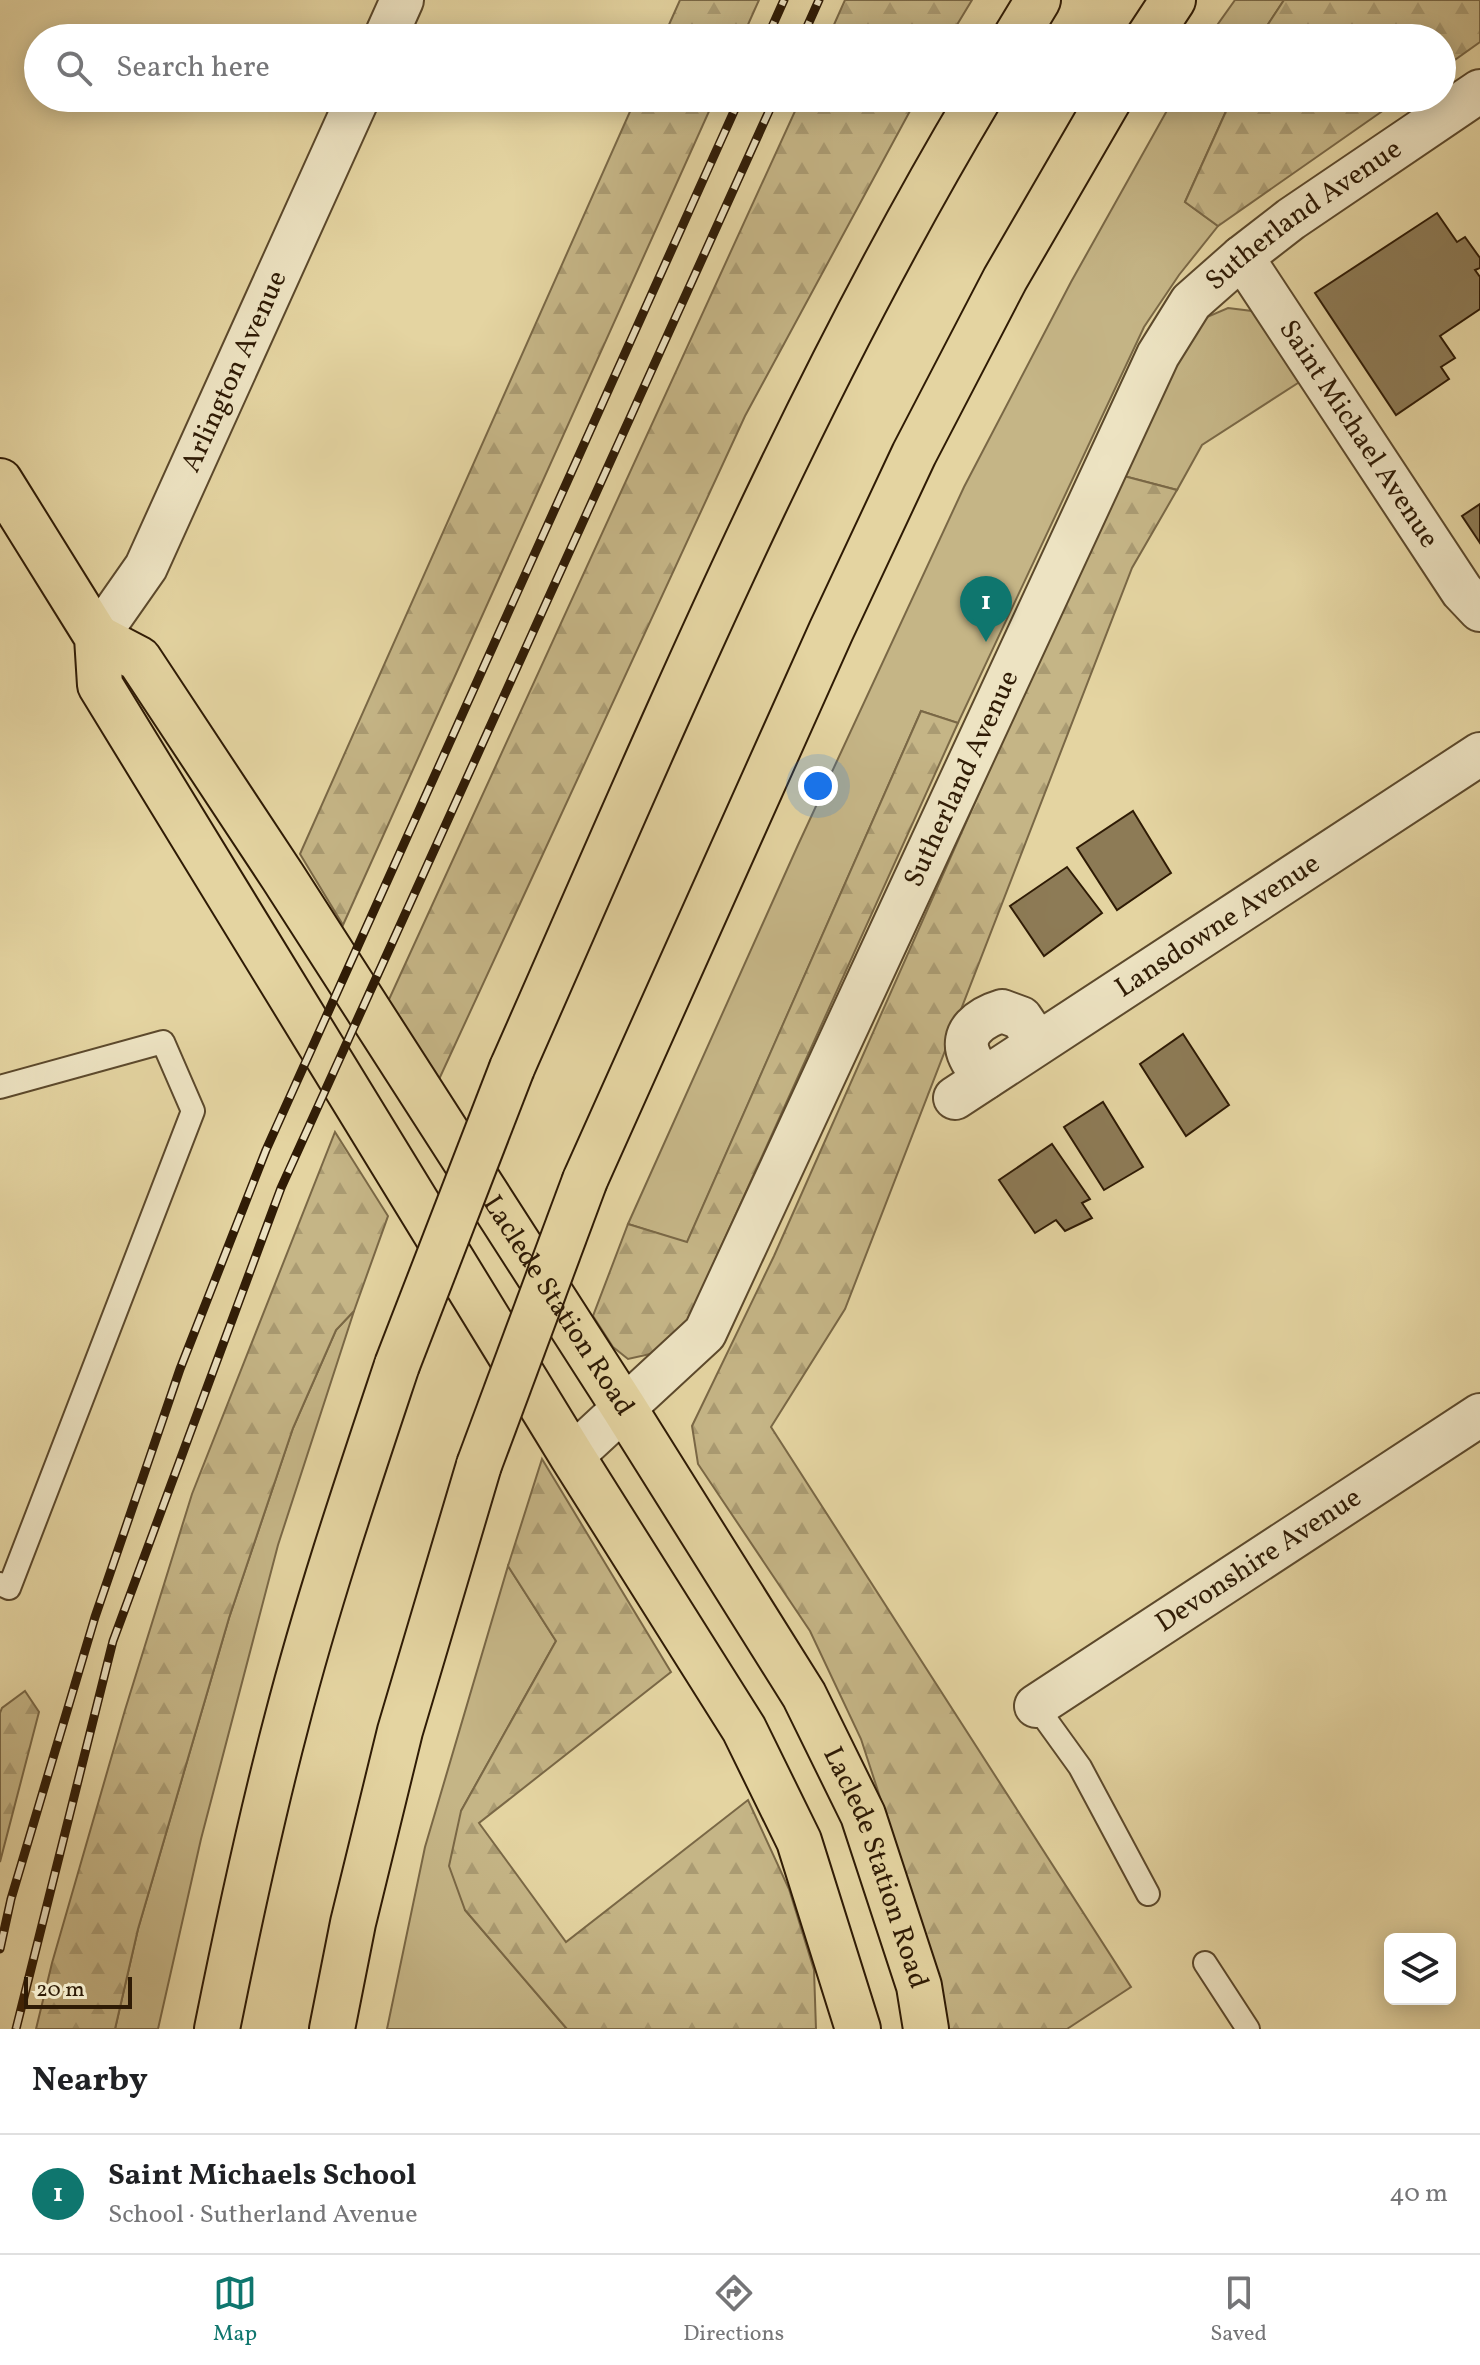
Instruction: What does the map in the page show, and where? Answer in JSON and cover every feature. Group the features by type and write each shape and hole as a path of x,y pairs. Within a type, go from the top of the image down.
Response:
{"main road":[{"path":"1023,24 1038,0"},
{"path":"1157,24 1173,0"},
{"path":"217,2029 242,1907 287,1719 341,1535 397,1365 512,1068 770,494 857,318 971,112"},
{"path":"332,2029 353,1923 400,1731 479,1465 585,1180 824,645 914,454 1005,279 1102,112"},
{"path":"0,481 97,637 100,685 572,1456 744,1729 799,1841 858,2029"},
{"name":"Laclede Station Road","path":"97,637 139,659 624,1408 804,1695 858,1804 919,1986 926,2029"}],"street":[{"path":"391,24 402,0"},
{"name":"Sutherland Avenue","path":"1456,107 1480,91"},
{"name":"Arlington Avenue","path":"97,637 146,567 352,112"},
{"name":"Sutherland Avenue","path":"572,1456 705,1333 1158,355 1191,302 1291,219 1449,112"},
{"name":"Saint Michael Avenue","path":"1242,257 1462,591 1480,610"},
{"name":"Lansdowne Avenue","path":"970,1088 969,1032 982,1018 1002,1011 1021,1018 1038,1043 1480,754"},
{"name":"Devonshire Avenue","path":"1036,1706 1480,1415"}],"lane":[{"path":"0,1087 163,1042 193,1111 9,1588 0,1584"},
{"path":"1036,1706 1080,1767 1148,1894"},
{"path":"1205,1963 1248,2029"}],"green space":[{"path":"680,0 759,0 748,24 669,24"},
{"path":"845,0 972,0 957,24 834,24"},
{"path":"1235,0 1284,0 1268,24 1218,24"},
{"path":"1284,0 1480,0 1480,42 1456,59 1456,24 1268,24"},
{"path":"630,112 709,112 343,925 300,854"},
{"path":"795,112 909,112 745,416 435,1088 386,1006"},
{"path":"1166,112 1226,112 1185,202 1218,226 1179,275 1144,327 958,723 921,711 687,1243 628,1224 798,845 964,487 1071,282"},
{"path":"1226,112 1381,112 1218,226 1185,202"},
{"path":"1228,308 1252,311 1301,381 1202,445 1177,490 1120,475 1170,367 1207,317"},
{"path":"1120,475 1177,490 1132,568 845,1309 771,1427 1131,1987 1067,2029 948,2029 919,1917 861,1739 810,1631 698,1464 692,1426 774,1256"},
{"path":"921,711 958,723 683,1331 659,1352 628,1359 613,1347 593,1316 628,1224 687,1242"},
{"path":"335,1132 388,1216 354,1311 336,1330 293,1428 229,1618 138,1929 115,2029 36,2029 125,1710 192,1494"},
{"path":"354,1311 278,1545 201,1839 158,2029 115,2029 138,1929 229,1618 293,1428 336,1330"},
{"path":"542,1459 671,1672 479,1823 566,1942 748,1800 789,1889 814,1970 816,2029 567,2029 465,1910 449,1866 461,1811 556,1641 508,1566"},
{"path":"508,1566 556,1641 461,1811 465,1910 567,2029 387,2029 425,1847"},
{"path":"25,1691 39,1712 0,1862 0,1713 2,1708"}],"building":[{"path":"1437,213 1457,242 1465,237 1480,258 1480,268 1475,270 1480,277 1480,309 1440,336 1455,358 1441,367 1449,379 1396,415 1315,293"},
{"path":"1480,504 1480,543 1462,516"},
{"path":"1133,811 1171,873 1117,910 1077,848"},
{"path":"1067,867 1102,913 1044,956 1010,906"},
{"path":"1183,1034 1229,1105 1186,1136 1140,1064"},
{"path":"1103,1102 1143,1167 1104,1190 1064,1127"},
{"path":"1052,1144 1090,1199 1082,1203 1092,1218 1065,1231 1056,1220 1035,1233 999,1180"}],"railway":[{"path":"773,24 784,0"},
{"path":"808,24 819,0"},
{"path":"0,1949 11,1899 95,1617 180,1369 266,1150 734,112"},
{"path":"16,2029 113,1641 281,1188 769,112"}],"place":[{"name":"Saint Michaels School","path":"986,642"}]}
